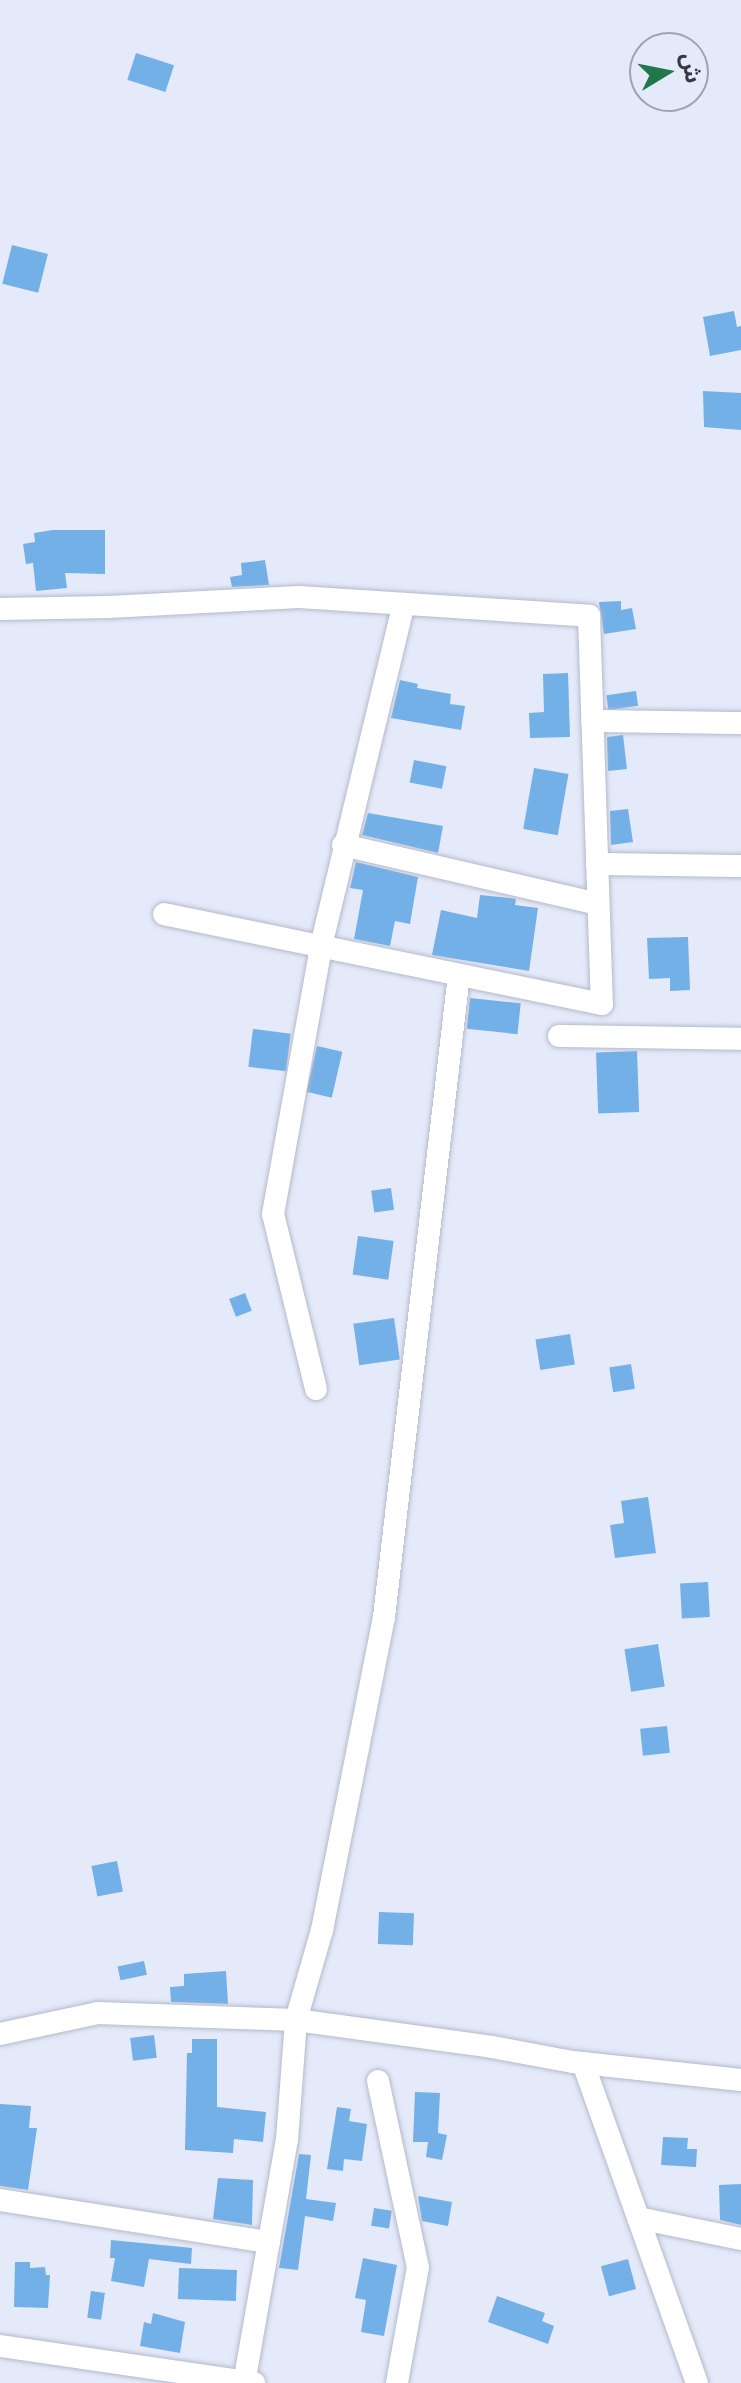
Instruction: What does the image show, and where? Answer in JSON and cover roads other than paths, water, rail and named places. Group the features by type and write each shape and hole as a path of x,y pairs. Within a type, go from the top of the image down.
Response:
{"street":[{"path":"0,609 299,597 589,616 602,1004 164,914"},
{"path":"316,1389 273,1214 321,946 343,845 404,604"},
{"path":"592,721 741,723"},
{"path":"343,845 598,904"},
{"path":"597,864 741,866"},
{"path":"0,2346 247,2383 287,2140 296,2020 322,1930 384,1617 459,975"},
{"path":"559,1036 741,1039"},
{"path":"0,2034 98,2013 296,2020 583,2063 741,2080"},
{"path":"583,2063 697,2383"},
{"path":"378,2081 418,2267 397,2383"},
{"path":"0,2200 269,2242"},
{"path":"638,2218 741,2239"}]}
